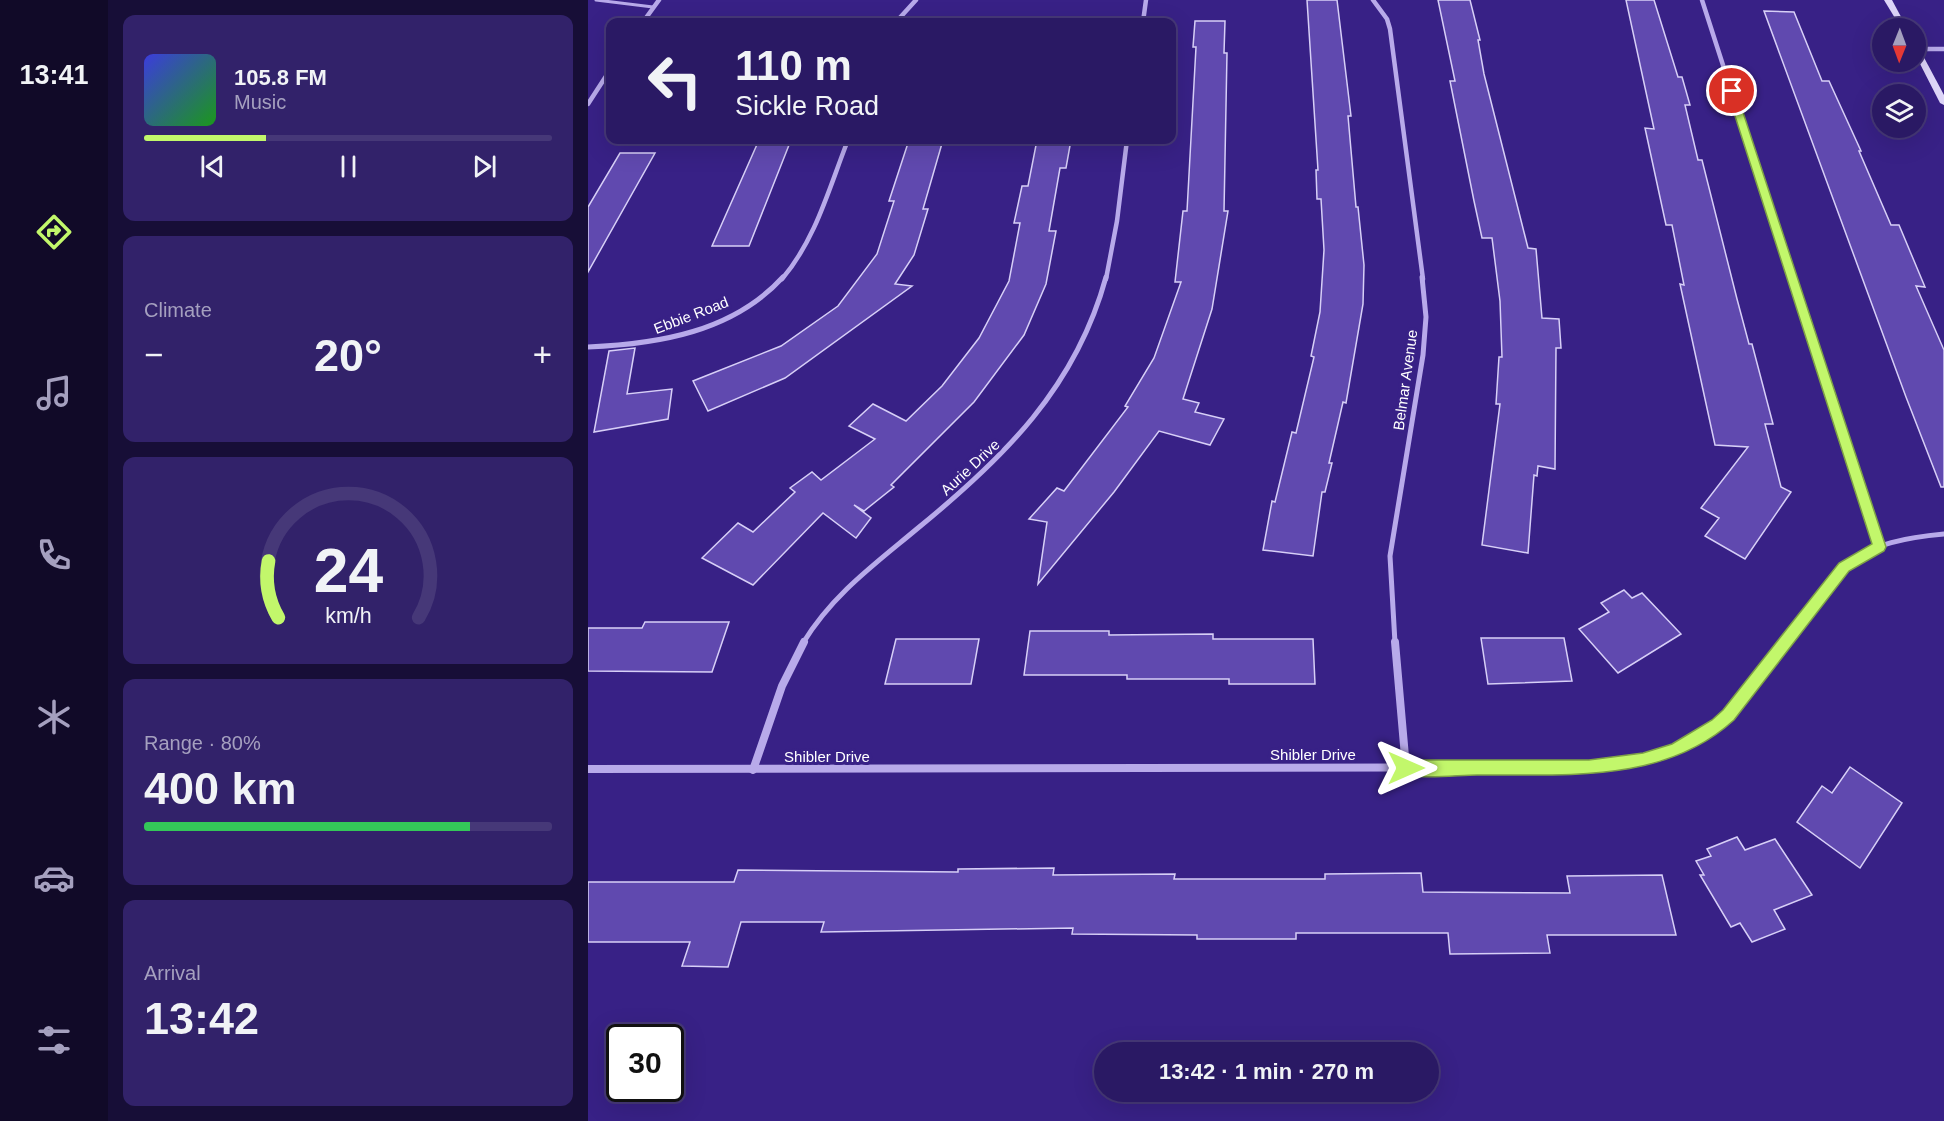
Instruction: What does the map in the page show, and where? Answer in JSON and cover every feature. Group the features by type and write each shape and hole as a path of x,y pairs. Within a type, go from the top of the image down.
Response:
{"main road":[{"path":"1888,0 1898,18"},
{"path":"1926,69 1944,103"}],"street":[{"path":"646,18 659,0"},
{"path":"900,18 916,0"},
{"path":"1144,18 1146,0"},
{"name":"Belmar Avenue","path":"1373,0 1381,9 1390,29 1419,240 1425,307 1423,355 1390,556 1390,591 1406,768"},
{"path":"1702,0 1879,547"},
{"path":"1926,50 1944,49"},
{"path":"588,104 606,76"},
{"name":"Ebbie Road","path":"588,347 624,347 652,343 696,330 734,313 767,292 785,276 801,253 846,144"},
{"name":"Aurie Drive","path":"753,770 787,673 807,635 827,608 873,563 980,478 1022,433 1068,370 1093,323 1105,287 1126,144"},
{"name":"Shibler Drive","path":"588,769 1589,767 1643,760 1676,750 1718,725 1729,715 1844,567 1879,547 1913,537 1944,534"}],"lane":[{"path":"596,0 653,7"}],"building":[{"path":"1307,0 1337,0 1351,116 1348,116 1364,265 1363,304 1346,403 1343,402 1329,463 1332,463 1325,492 1322,492 1313,556 1263,550 1272,501 1275,502 1292,432 1296,433 1314,357 1311,356 1320,312 1324,250 1321,199 1317,199 1316,170 1318,170"},
{"path":"1438,0 1470,0 1480,40 1478,40 1484,74 1528,248 1536,249 1542,318 1559,319 1561,348 1556,348 1555,469 1538,466 1537,476 1534,475 1528,553 1482,545 1500,404 1496,404 1499,357 1502,357 1500,301 1492,238 1482,238 1474,201 1450,81 1455,81"},
{"path":"1626,0 1654,0 1678,77 1682,77 1690,105 1685,105 1698,160 1702,160 1749,344 1752,344 1773,424 1765,424 1781,487 1791,492 1745,559 1705,536 1719,518 1701,508 1748,447 1715,445 1680,284 1684,285 1672,225 1666,225 1645,128 1654,129"},
{"path":"1764,11 1794,12 1822,81 1829,81 1891,225 1899,225 1925,287 1916,286 1944,350 1944,487 1941,487 1906,397"},
{"path":"1195,21 1225,21 1224,53 1227,53 1224,211 1228,211 1212,309 1183,399 1199,403 1195,412 1224,419 1210,445 1159,431 1114,492 1038,584 1047,522 1029,519 1057,488 1064,491 1128,407 1125,406 1154,358 1181,282 1175,282 1183,211 1187,211 1196,47 1193,47"},
{"path":"757,144 789,144 749,246 712,246"},
{"path":"908,144 942,144 923,209 928,209 914,255 895,284 912,286 785,378 708,411 693,381 781,346 838,306 877,254 894,201 889,201"},
{"path":"1036,144 1070,144 1066,168 1060,168 1049,231 1056,231 1046,284 1024,335 974,402 891,485 894,487 864,511 854,505 871,518 856,538 823,513 753,585 702,558 738,523 753,532 795,492 790,488 812,472 821,480 875,439 849,426 873,404 906,421 942,386 979,338 1009,281 1020,223 1014,223 1022,186 1028,186"},
{"path":"620,153 655,153 588,272 588,207"},
{"path":"635,348 627,394 672,389 668,419 594,432 609,351"},
{"path":"1624,590 1632,598 1642,593 1681,634 1618,673 1579,629 1609,612 1601,603"},
{"path":"645,622 729,622 712,672 588,671 588,628 642,628"},
{"path":"1030,631 1109,631 1109,635 1213,634 1213,639 1313,639 1315,684 1229,684 1229,679 1127,679 1127,675 1024,675"},
{"path":"1481,638 1564,638 1572,681 1488,684"},
{"path":"896,639 979,639 971,684 885,684"},
{"path":"1850,767 1902,803 1860,868 1797,822 1822,786 1832,793"},
{"path":"1737,837 1745,850 1775,839 1812,895 1774,910 1785,929 1752,942 1740,923 1731,927 1700,875 1704,875 1696,861 1711,856 1707,849"},
{"path":"1054,868 1053,875 1175,874 1174,879 1325,879 1325,874 1421,873 1423,892 1570,893 1567,876 1662,875 1676,935 1547,935 1550,953 1450,954 1448,933 1296,933 1296,939 1197,939 1197,935 1072,934 1073,928 821,932 824,922 741,922 728,967 682,966 690,942 588,942 588,882 734,882 738,870 958,872 958,869"}],"route":[{"path":"1406,768 1613,765 1643,760 1691,743 1729,715 1844,567 1856,561 1866,552 1879,547 1732,91"}]}
